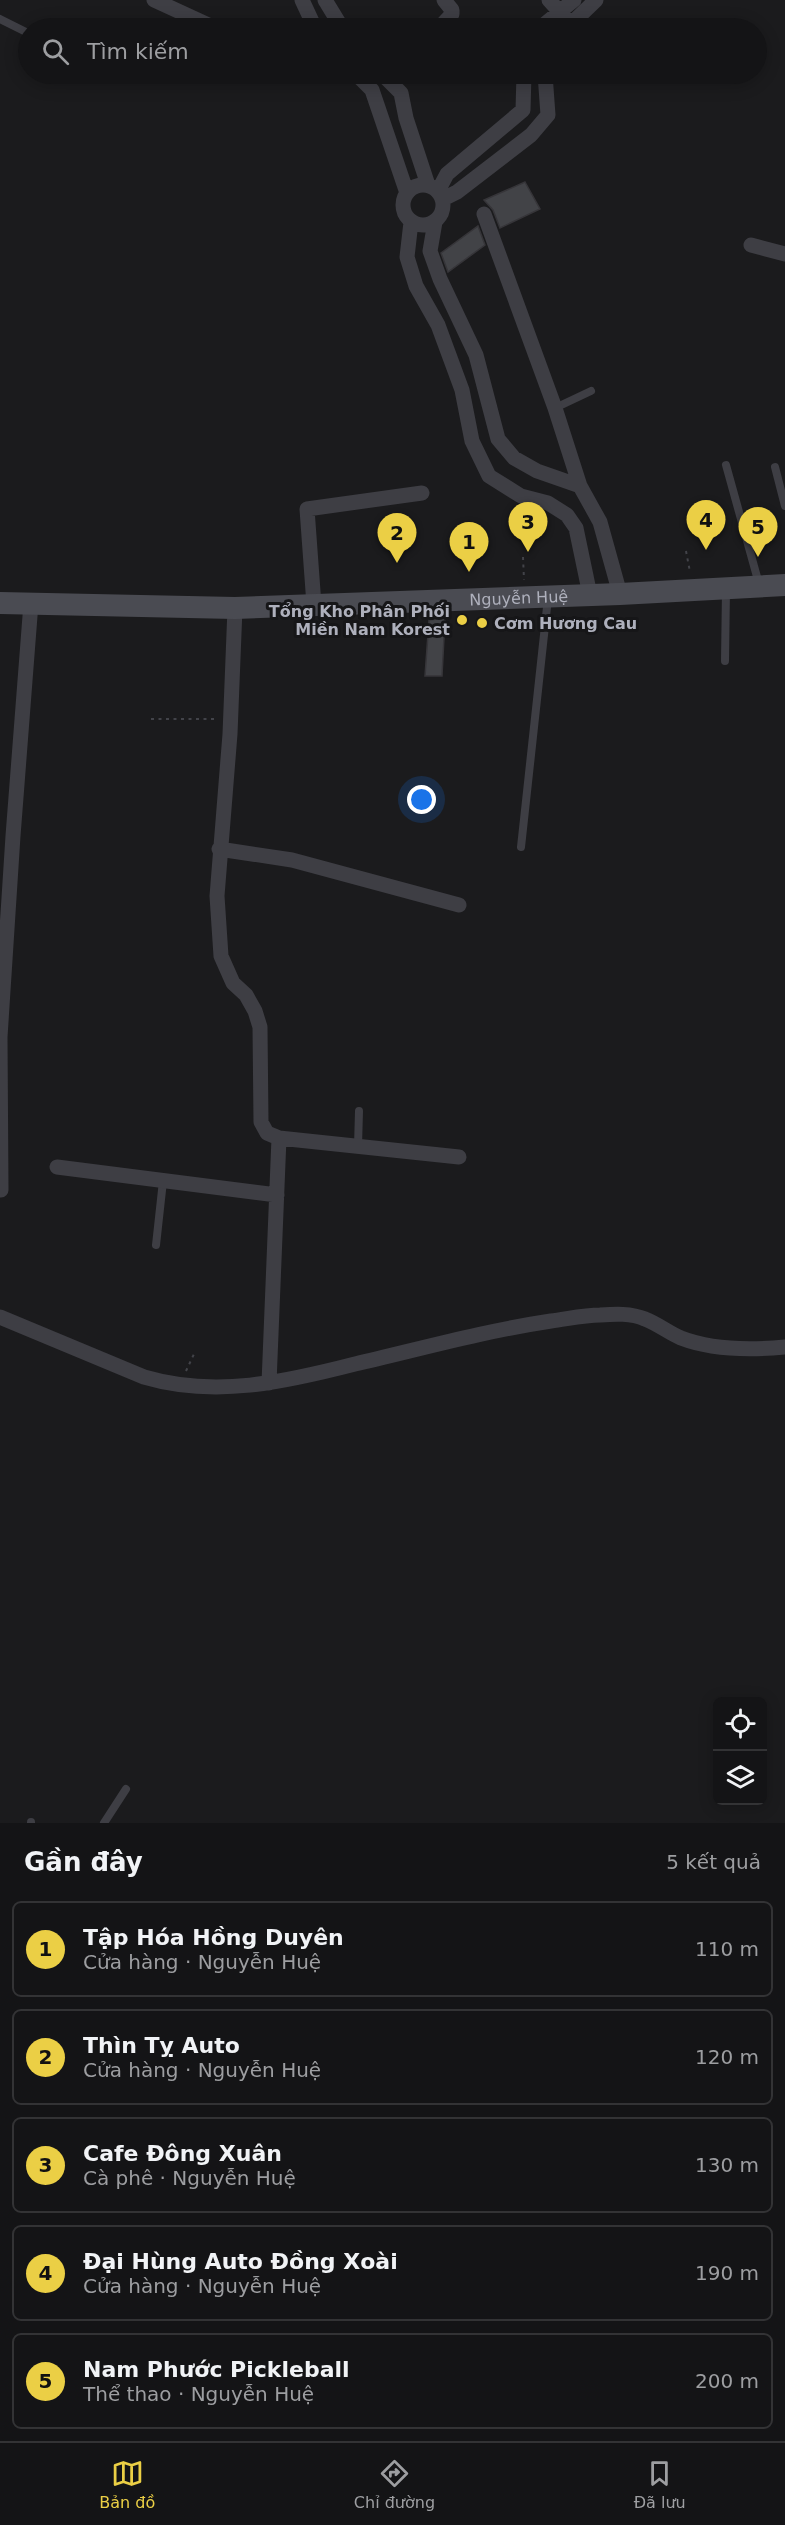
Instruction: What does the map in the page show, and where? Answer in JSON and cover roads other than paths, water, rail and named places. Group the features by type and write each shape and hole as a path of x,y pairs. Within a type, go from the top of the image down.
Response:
{"street":[{"path":"154,0 193,18"},
{"path":"302,0 310,18"},
{"path":"325,0 336,18"},
{"path":"444,0 452,10 448,18"},
{"path":"549,0 563,18"},
{"path":"567,18 574,0"},
{"path":"572,18 597,0"},
{"path":"366,84 372,90 407,193"},
{"path":"395,84 401,93 406,118 443,212 435,222 430,251 440,279 476,355 498,439 514,458 537,471 580,486"},
{"path":"436,192 447,174 523,110 524,84"},
{"path":"546,84 548,115 531,135 457,192 436,192 417,186 407,193 404,199 404,211 411,222 407,258 416,286 438,325 462,390 472,441 489,476 521,496 548,503 567,515 576,528 590,595"},
{"path":"484,214 555,408 580,486 600,522 620,594"},
{"path":"411,222 423,226 435,222"},
{"path":"752,244 785,254"},
{"path":"314,605 307,509 422,493"},
{"name":"Nguyễn Huệ","path":"0,603 235,608 620,594 785,585"},
{"path":"1,1190 0,1036 31,603"},
{"path":"235,608 231,719 217,896 221,956 233,982 246,995 255,1011 260,1027 261,1122 267,1133 279,1138 459,1157"},
{"path":"219,849 292,860 459,905"},
{"path":"269,1383 279,1138"},
{"path":"57,1167 277,1195"},
{"path":"0,1317 144,1377 169,1384 236,1388 293,1380 522,1325 597,1315 629,1314 645,1319 682,1338 714,1346 763,1349 785,1347"}],"lane":[{"path":"0,19 18,28"},
{"path":"555,408 591,392"},
{"path":"726,465 759,586"},
{"path":"775,467 785,506"},
{"path":"725,661 726,588"},
{"path":"521,847 537,597"},
{"path":"358,1146 360,1111"},
{"path":"156,1245 163,1180"},
{"path":"104,1823 126,1789"}],"place":[{"name":"Đại Hùng Auto Đồng Xoài","path":"706,550"},
{"name":"Cafe Đông Xuân","path":"528,552"},
{"name":"Nam Phước Pickleball","path":"758,557"},
{"name":"Thìn Tỵ Auto","path":"397,563"},
{"name":"Tập Hóa Hồng Duyên","path":"469,572"},
{"name":"Tổng Kho Phân Phối Miền Nam Korest","path":"462,620"},
{"name":"Cơm Hương Cau","path":"482,623"}]}
